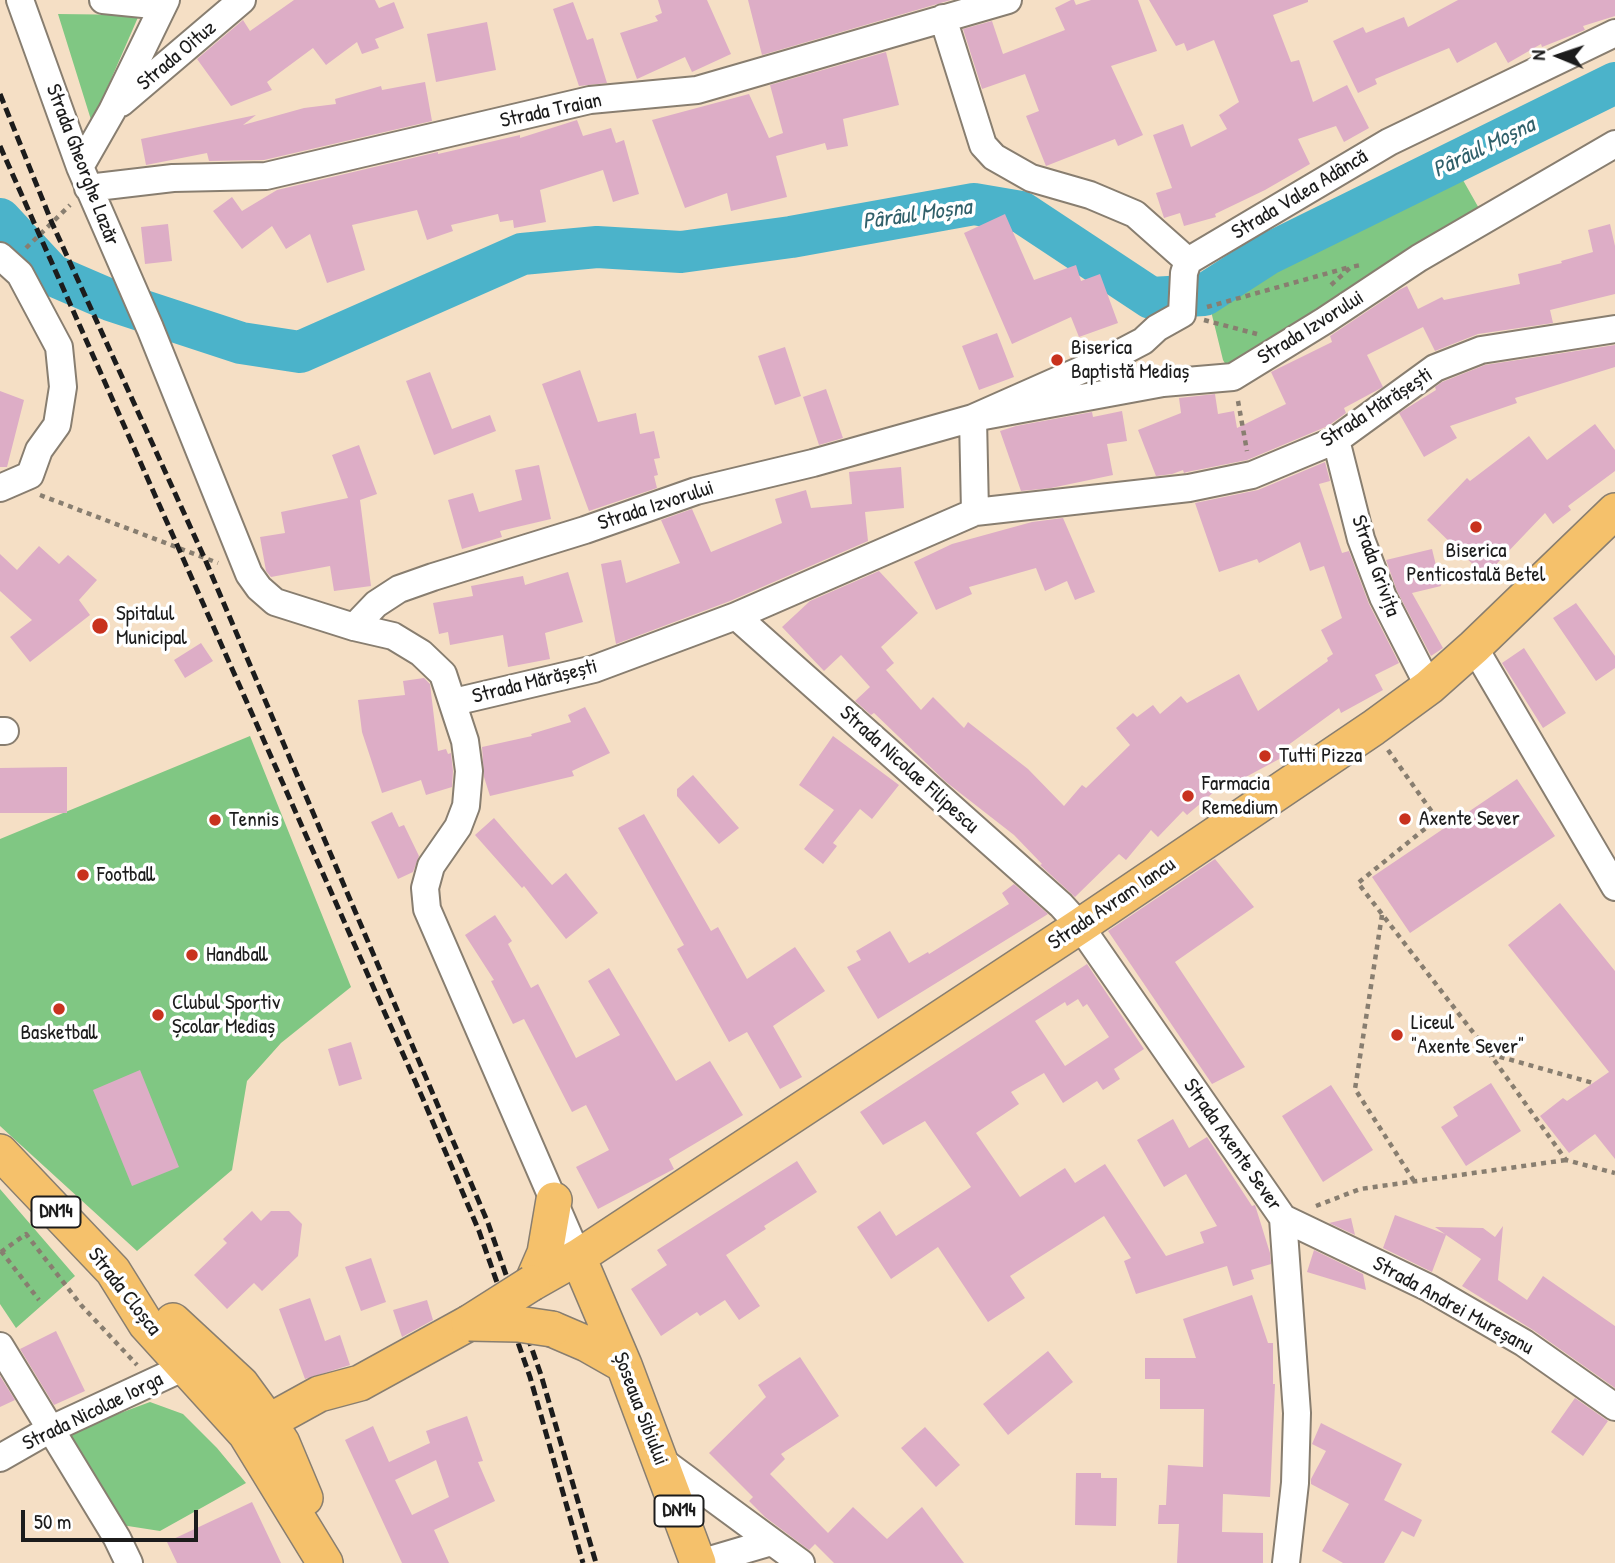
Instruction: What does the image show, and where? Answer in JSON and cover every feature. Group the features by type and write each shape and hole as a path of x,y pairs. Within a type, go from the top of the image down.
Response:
{"main road":[{"name":"Strada Avram Iancu","path":"578,1257 1080,926 1373,728 1429,687 1474,648 1615,511"},
{"name":"Strada Cloșca","path":"0,1152 113,1271 146,1324 264,1438"},
{"path":"532,1283 545,1253 554,1200"},
{"path":"264,1438 319,1394 359,1383 469,1323 578,1257"},
{"name":"Șoseaua Sibiului","path":"578,1257 624,1365 699,1563"},
{"path":"113,1271 157,1306 241,1384 264,1438 324,1560"},
{"path":"469,1323 518,1324 552,1329 587,1344 624,1365"}],"street":[{"name":"Strada Gheorghe Lazăr","path":"20,0 84,177 150,328 249,574"},
{"path":"84,177 112,111 164,3 103,0"},
{"name":"Strada Oituz","path":"112,111 242,0"},
{"name":"Strada Traian","path":"84,177 266,176 590,100 697,90 1008,0"},
{"path":"943,18 984,145 994,157 1031,178 1090,195 1135,214 1186,267 1182,314"},
{"name":"Strada Valea Adâncă","path":"1186,267 1389,142 1615,33"},
{"name":"Strada Izvorului","path":"354,627 376,604 399,589 585,530 696,491 813,463 973,418 1163,383 1233,377 1419,258 1615,144"},
{"path":"0,256 20,274 59,347 63,387 57,425 39,450 30,475 5,486"},
{"name":"Strada Izvorului","path":"973,418 1122,352 1182,314"},
{"name":"Strada Mărășești","path":"578,1257 427,909 425,888 431,866 458,827 466,807 468,761 453,702 594,669 736,616 975,512 1189,488 1252,475 1336,440 1435,368 1481,351 1615,329"},
{"path":"973,418 975,512"},
{"name":"Strada Grivița","path":"1336,440 1361,539 1374,574 1429,687"},
{"path":"249,574 259,588 275,602 354,627 393,636 422,653 443,674 453,702"},
{"name":"Strada Nicolae Filipescu","path":"736,616 1061,905 1080,926"},
{"path":"1474,648 1615,887"},
{"name":"Strada Axente Sever","path":"1080,926 1283,1218 1297,1413 1295,1483 1286,1563"},
{"name":"Strada Andrei Mureșanu","path":"1283,1218 1429,1288 1524,1343 1615,1408"},
{"path":"0,1346 117,1538 129,1563"},
{"name":"Strada Nicolae Iorga","path":"0,1458 49,1430 187,1366"},
{"path":"661,1460 802,1563"},
{"path":"699,1563 771,1542"}],"path":[{"path":"34,241 84,177"},
{"path":"1182,314 1350,267"},
{"path":"1182,314 1261,335"},
{"path":"5,486 249,574"},
{"path":"1373,728 1437,819 1358,883 1489,1053 1566,1160"},
{"path":"1382,915 1355,1089 1414,1182"},
{"path":"1489,1053 1593,1083"},
{"path":"1283,1218 1360,1189 1566,1160 1615,1173"},
{"path":"0,1250 39,1300"}],"green space":[{"path":"58,14 139,15 92,123"},
{"path":"1459,173 1485,219 1233,377 1223,360 1210,307 1278,256"},
{"name":"Clubul Sportiv Școlar Mediaș","path":"250,736 351,987 281,1043 247,1081 232,1170 137,1251 0,1126 0,839"},
{"path":"0,1189 75,1276 16,1328 0,1304"},
{"path":"150,1402 183,1414 217,1448 246,1483 160,1531 115,1524 58,1436"}],"building":[{"path":"294,0 375,0 379,8 394,2 404,28 375,39 379,48 362,54 357,42 326,65 313,48 267,82 272,90 231,106 197,59 243,20 250,31"},
{"path":"658,0 707,0 731,54 692,72 685,57 637,79 620,33 658,21 655,16 662,13"},
{"path":"748,0 951,0 762,55"},
{"path":"1074,0 1076,5 1091,0 1138,0 1157,51 1111,66 1143,135 1118,146 1115,139 1046,166 1026,116 1039,111 1025,74 982,89 963,29 992,21 1003,54 1065,30 1055,8"},
{"path":"1149,0 1308,0 1273,15 1291,62 1299,60 1313,102 1347,85 1369,128 1344,142 1336,126 1298,139 1310,164 1215,214 1216,217 1184,226 1180,213 1164,218 1156,193 1172,188 1153,135 1183,124 1191,147 1227,129 1219,115 1239,102 1214,40 1187,51 1184,43 1176,46"},
{"path":"1458,0 1615,0 1615,16 1583,26 1585,30 1542,47 1541,44 1508,63 1496,42 1457,63 1449,48 1375,79 1377,84 1358,93 1333,41 1363,27 1366,33 1404,17 1408,27"},
{"path":"573,2 587,40 593,38 607,83 579,86 553,9"},
{"path":"487,22 496,70 436,82 427,34"},
{"path":"886,52 899,105 843,119 848,146 827,150 825,143 776,156 787,197 731,211 727,193 685,208 652,120 749,94 769,138 783,133 770,85"},
{"path":"425,82 432,121 264,160 209,161 207,153 146,165 141,139 256,115 243,125 304,108 336,104 335,99 381,86 382,90"},
{"path":"577,120 583,136 611,128 616,143 624,140 639,194 613,202 603,170 540,190 546,222 514,228 513,220 500,222 498,214 451,225 453,231 427,240 417,210 352,225 365,270 327,283 310,234 286,249 272,226 242,249 213,211 232,197 242,211 277,190 438,152 520,135 520,138"},
{"path":"1005,214 1034,280 1076,265 1081,281 1100,274 1118,323 1079,337 1071,317 1012,344 964,233"},
{"path":"168,224 172,261 145,264 141,227"},
{"path":"1610,224 1615,246 1615,294 1550,310 1553,323 1478,334 1435,351 1423,327 1367,355 1383,387 1344,408 1346,413 1328,426 1247,460 1156,476 1138,430 1181,413 1179,398 1215,394 1218,414 1234,411 1237,428 1286,404 1271,372 1332,342 1330,336 1399,290 1407,286 1418,309 1442,297 1444,300 1520,284 1518,274 1593,252 1588,230"},
{"path":"997,333 1014,377 979,390 962,346"},
{"path":"1615,345 1615,367 1515,398 1517,403 1450,426 1457,438 1424,457 1399,413 1436,390 1435,387 1442,382 1485,365"},
{"path":"785,347 801,396 775,405 758,356"},
{"path":"580,370 598,422 636,413 640,434 654,431 660,458 654,459 658,475 654,476 657,488 589,511 542,384"},
{"path":"430,372 452,429 490,415 496,431 434,455 406,381"},
{"path":"826,389 843,438 819,445 803,397"},
{"path":"0,391 24,400 7,467 0,467"},
{"path":"1122,411 1127,441 1107,444 1113,475 1051,488 1021,491 1000,431 1092,412 1093,417"},
{"path":"1595,424 1615,450 1615,471 1568,506 1571,510 1553,524 1545,513 1485,576 1427,520 1467,478 1470,481 1529,436 1547,460"},
{"path":"359,445 377,494 360,500 371,586 334,591 330,566 271,577 266,571 260,537 285,533 281,512 348,498 332,455"},
{"path":"1325,462 1330,481 1319,484 1342,553 1349,551 1369,604 1399,663 1375,675 1383,690 1341,713 1339,708 1280,751 1283,757 1242,779 1227,791 1222,785 1187,815 1183,811 1158,837 1151,830 1126,860 1119,854 1075,897 1040,865 1042,864 1014,835 946,782 874,713 871,715 855,701 870,687 841,655 824,671 782,627 810,601 879,571 918,613 881,647 894,663 886,670 921,710 933,697 964,728 968,722 1028,769 1064,806 1082,785 1086,788 1130,745 1116,728 1133,713 1137,717 1153,705 1160,714 1181,696 1187,703 1239,674 1258,711 1328,661 1327,658 1333,654 1321,630 1342,618 1324,566 1310,571 1300,542 1259,563 1257,559 1219,572 1195,503 1258,490"},
{"path":"539,465 551,519 500,531 502,537 462,549 448,500 473,493 479,512 522,500 515,470"},
{"path":"901,467 904,508 865,512 868,541 730,601 616,644 601,564 621,560 626,583 680,563 661,520 692,509 711,552 782,523 775,499 806,490 811,508 852,504 849,472"},
{"path":"1063,518 1095,592 1075,600 1067,581 1045,591 1036,568 969,587 972,594 936,610 914,562 952,544 1032,522"},
{"path":"39,546 59,564 68,555 97,580 79,600 90,615 30,662 10,637 32,620 0,591 0,554 17,570"},
{"path":"1432,549 1441,586 1412,593 1443,648 1431,656 1397,591 1386,560"},
{"path":"568,572 583,622 545,633 550,659 508,667 503,635 450,645 448,632 439,634 433,603 473,596 471,586 523,576 525,585"},
{"path":"1576,603 1615,656 1615,668 1596,681 1553,618"},
{"path":"201,643 213,661 185,678 174,660"},
{"path":"1524,648 1566,713 1543,728 1502,663"},
{"path":"424,678 430,684 438,751 446,749 448,754 451,753 452,787 426,795 421,780 382,793 362,732 358,700 405,695 403,681"},
{"path":"585,707 610,753 572,771 574,776 490,796 484,777 482,747 532,736 531,734 571,722 568,715"},
{"path":"833,736 899,785 872,819 860,809 833,843 837,846 823,864 804,849 834,810 799,785"},
{"path":"67,767 67,813 0,813 0,768"},
{"path":"693,775 739,828 719,844 677,796 677,789"},
{"path":"1517,779 1555,836 1410,933 1372,877"},
{"path":"392,812 399,827 404,825 419,856 413,872 398,879 371,822"},
{"path":"644,814 711,931 718,927 747,979 795,947 825,991 773,1026 802,1077 780,1089 747,1032 729,1042 677,949 684,945 618,828"},
{"path":"494,818 552,885 566,873 598,913 566,939 524,886 522,888 475,835"},
{"path":"1215,859 1254,907 1175,962 1245,1067 1212,1084 1108,931"},
{"path":"1014,884 1048,914 878,1019 847,967 861,960 856,951 890,931 909,963 928,952 929,954 1009,904 1002,893"},
{"path":"1560,903 1615,971 1615,1159 1595,1134 1569,1153 1540,1116 1563,1098 1567,1101 1609,1072 1508,945"},
{"path":"495,915 512,941 508,944 531,988 538,984 576,1058 620,1035 588,981 609,968 676,1081 710,1061 743,1115 669,1159 674,1169 598,1209 576,1167 609,1150 586,1105 572,1112 524,1019 513,1024 491,981 494,980 465,935"},
{"path":"1087,964 1144,1049 1114,1069 1120,1079 1103,1090 1097,1081 1063,1103 1044,1073 1011,1092 1019,1104 976,1133 1020,1197 1065,1168 1075,1183 1105,1164 1166,1256 1204,1243 1200,1232 1217,1226 1186,1174 1164,1187 1137,1140 1173,1119 1189,1148 1207,1137 1252,1206 1255,1205 1271,1264 1251,1270 1254,1279 1233,1286 1227,1266 1136,1294 1124,1261 1131,1258 1104,1216 1010,1276 1025,1298 988,1322 938,1247 891,1279 857,1227 880,1211 896,1236 971,1187 925,1121 883,1145 860,1112","holes":["1078,999 1083,1007 1087,1004 1109,1037 1065,1066 1035,1021 1065,1002 1067,1006"]},
{"path":"351,1042 362,1079 339,1086 328,1049"},
{"path":"140,1070 179,1167 132,1186 93,1090"},
{"path":"1491,1083 1521,1131 1466,1166 1441,1127 1458,1116 1453,1107"},
{"path":"1331,1085 1373,1150 1323,1182 1282,1116"},
{"path":"797,1161 817,1192 764,1226 766,1229 726,1255 760,1306 739,1320 725,1300 700,1316 697,1312 661,1336 631,1289 667,1265 657,1250"},
{"path":"252,1211 261,1221 271,1211 289,1211 302,1224 298,1256 262,1291 254,1283 227,1309 194,1275 227,1243 223,1239"},
{"path":"1395,1215 1445,1234 1435,1227 1483,1228 1495,1237 1503,1226 1498,1280 1527,1300 1543,1276 1615,1326 1615,1388 1533,1330 1462,1286 1481,1259 1446,1235 1432,1272 1383,1248"},
{"path":"1351,1218 1355,1235 1329,1223"},
{"path":"1314,1250 1363,1274 1366,1290 1307,1272"},
{"path":"371,1258 386,1302 361,1311 345,1267"},
{"path":"1252,1295 1268,1343 1273,1343 1275,1384 1270,1497 1223,1494 1222,1532 1263,1533 1263,1563 1177,1563 1179,1524 1158,1524 1159,1505 1166,1505 1168,1465 1203,1467 1204,1409 1160,1409 1160,1379 1145,1379 1145,1358 1196,1358 1183,1319"},
{"path":"310,1298 325,1341 340,1335 350,1365 305,1379 279,1309"},
{"path":"427,1300 433,1320 402,1337 393,1310"},
{"path":"56,1331 85,1391 54,1405 20,1349"},
{"path":"1048,1351 1073,1382 1008,1435 983,1404"},
{"path":"800,1357 839,1416 781,1454 785,1459 770,1474 828,1533 853,1507 887,1539 922,1507 964,1563 834,1563 815,1544 809,1550 765,1517 749,1501 753,1497 709,1453 766,1397 758,1385"},
{"path":"0,1376 15,1400 0,1407"},
{"path":"1575,1398 1608,1421 1583,1456 1551,1432"},
{"path":"467,1416 483,1461 478,1462 495,1501 434,1530 449,1563 402,1563 345,1440 373,1426 389,1462 430,1443 426,1431","holes":["436,1460 449,1497 412,1515 395,1480"]},
{"path":"1321,1423 1402,1464 1384,1500 1422,1520 1414,1537 1402,1531 1384,1563 1343,1563 1322,1551 1349,1504 1311,1484 1326,1451 1312,1444"},
{"path":"925,1427 960,1465 936,1487 901,1448"},
{"path":"1076,1473 1101,1473 1101,1478 1117,1478 1116,1526 1075,1525"},
{"path":"252,1502 281,1563 177,1563 167,1542"}],"waterway":[{"name":"Pârâul Moșna","path":"0,219 52,275 110,300 241,343 300,352 522,254 597,247 681,252 791,237 974,204 1021,212 1151,298 1204,295 1266,255 1615,83"}],"railway":[{"path":"0,94 52,223 204,557 488,1223 541,1375 596,1563"},
{"path":"0,146 479,1231 530,1377 583,1563"}],"place":[{"name":"Biserica Baptistă Mediaș","path":"1057,360"},
{"name":"Biserica Penticostală Betel","path":"1476,527"},
{"name":"Spitalul Municipal","path":"100,626"},
{"name":"Tutti Pizza","path":"1265,756"},
{"name":"Farmacia Remedium","path":"1188,796"},
{"name":"Axente Sever","path":"1405,819"},
{"name":"Tennis","path":"215,820"},
{"name":"Football","path":"83,875"},
{"name":"Handball","path":"192,955"},
{"name":"Basketball","path":"59,1009"},
{"name":"Clubul Sportiv Școlar Mediaș","path":"158,1015"},
{"name":"Liceul \"Axente Sever\"","path":"1397,1035"}]}
